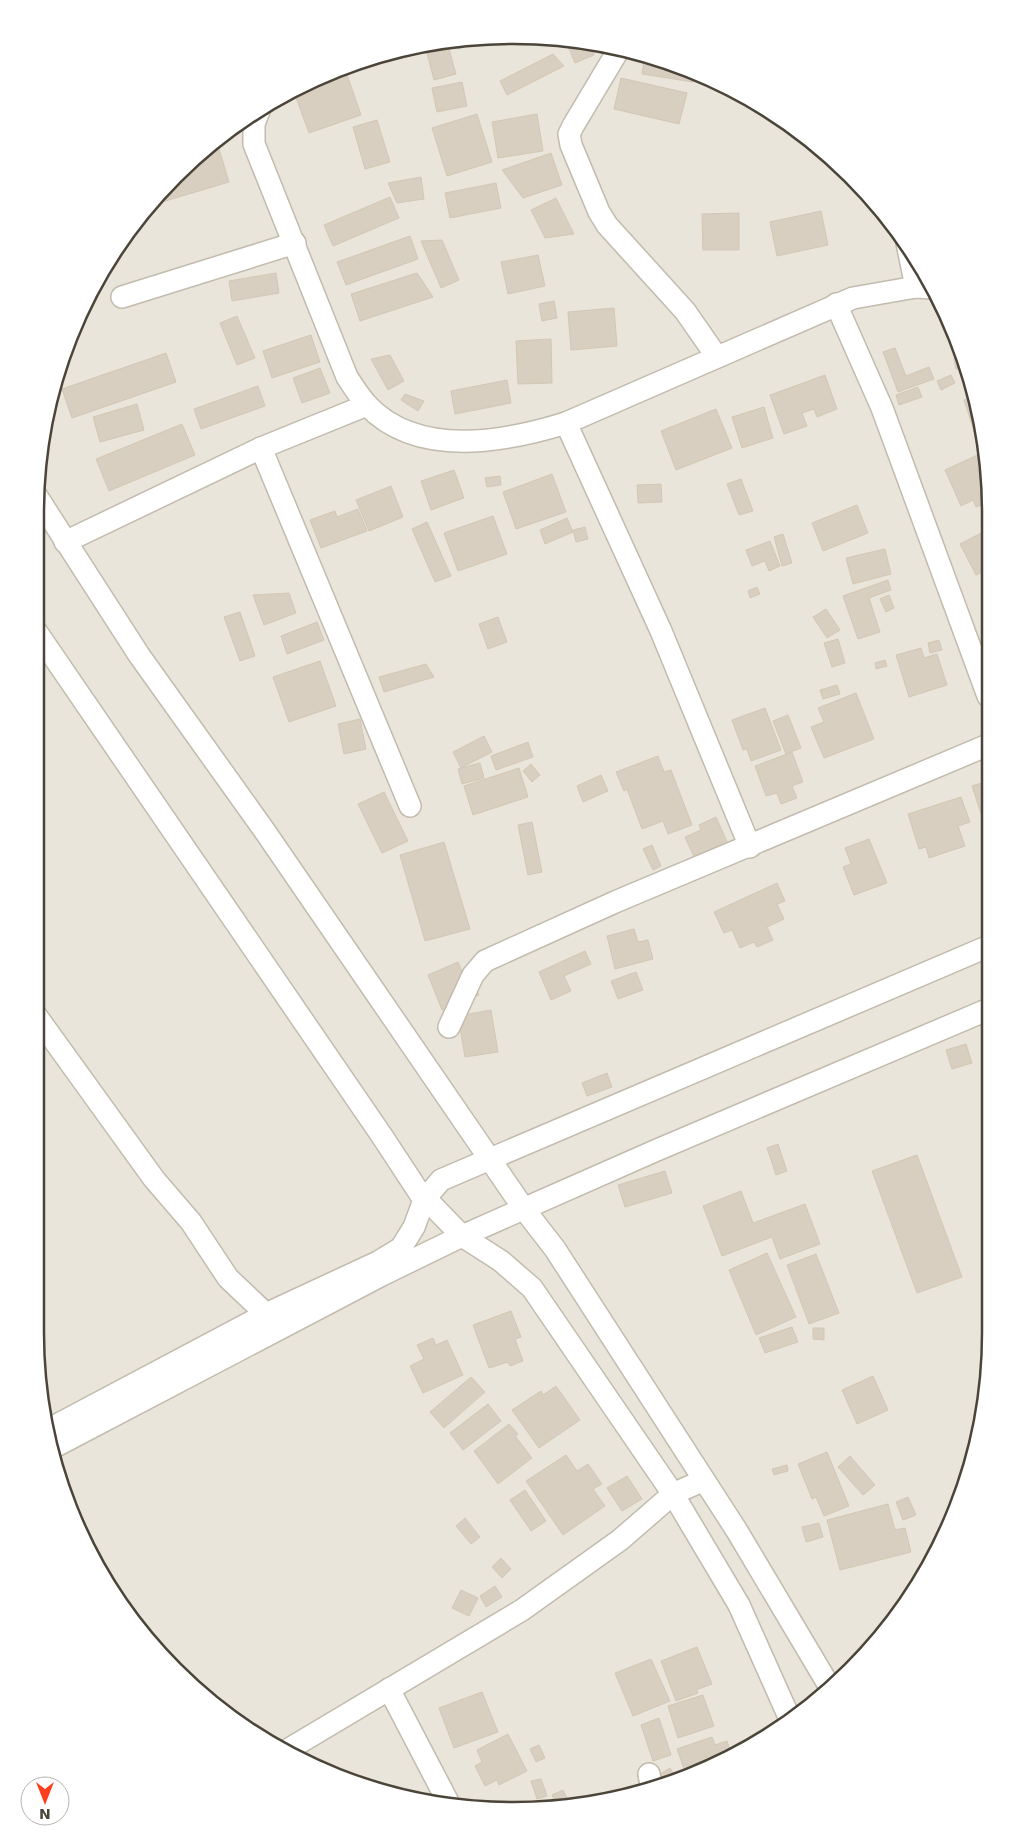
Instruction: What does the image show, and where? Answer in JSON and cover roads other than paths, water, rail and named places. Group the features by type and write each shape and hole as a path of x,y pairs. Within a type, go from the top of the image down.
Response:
{"street":[{"path":"615,55 572,126 569,134 571,145 599,212 608,225 685,312 717,357"},
{"path":"255,121 254,144 347,377 367,405 394,425 409,431 452,440 495,440 566,423 836,304 853,298 923,287"},
{"path":"122,297 295,243"},
{"path":"836,304 882,408 982,680"},
{"path":"65,542 261,448 367,405"},
{"path":"566,423 661,631 750,847"},
{"path":"261,448 410,806"},
{"path":"44,508 139,655 264,830 488,1158 555,1249 704,1480 827,1681"},
{"path":"44,643 343,1078 424,1200 433,1206 462,1236 501,1261 532,1288 672,1494 739,1605 787,1714"},
{"path":"449,1027 473,975 485,960 615,902 750,847 860,798 982,747"},
{"path":"53,1427 266,1314 378,1262 401,1248 414,1227 424,1200 441,1180 488,1158 982,949"},
{"path":"58,1445 382,1275 462,1236 710,1127 982,1012"},
{"path":"44,1026 154,1179 191,1222 228,1278 266,1314"},
{"path":"292,1747 522,1610 620,1540 672,1494 704,1480"},
{"path":"389,1688 445,1797"}]}
